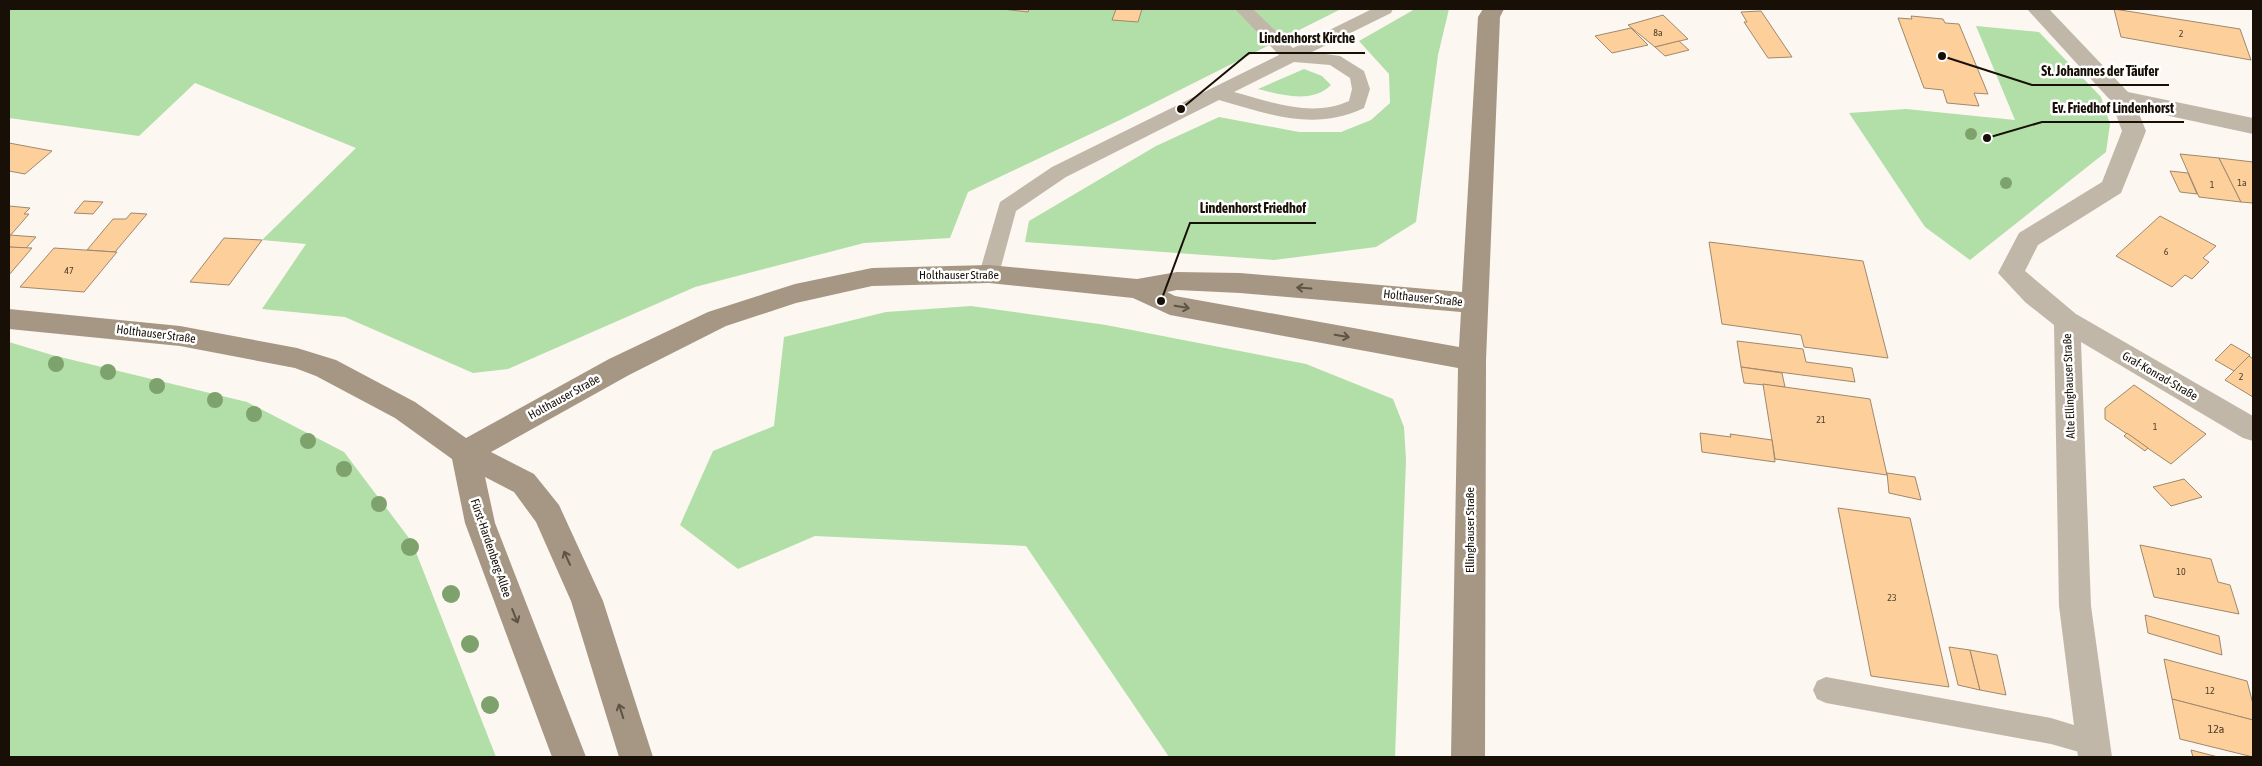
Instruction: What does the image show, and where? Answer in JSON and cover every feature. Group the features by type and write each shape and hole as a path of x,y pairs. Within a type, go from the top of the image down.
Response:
{"street":[{"name":"Holthauser Straße","path":"9,319 180,336 297,358 326,368 405,410 465,452 619,367 717,319 795,294 872,277 989,274 1137,289 1177,281 1240,283 1474,303 1489,16 1493,9"},
{"name":"Alte Ellinghauser Straße","path":"2038,9 2122,98 2134,131 2112,187 2028,239 2011,273 2034,296 2067,321 2075,606 2094,750"},
{"path":"2122,98 2253,126"},
{"name":"Holthauser Straße","path":"1137,289 1170,305 1472,360"},
{"name":"Ellinghauser Straße","path":"1468,757 1474,303"},
{"name":"Graf-Konrad-Straße","path":"2067,321 2253,430"},
{"path":"465,452 524,483 548,514 586,601 636,757"},
{"name":"Fürst-Hardenberg-Allee","path":"465,452 475,507 480,523 569,757"}],"lane":[{"path":"1217,92 1272,108 1311,115 1337,113 1357,104 1361,89 1358,75 1334,60 1291,56 1242,9"},
{"path":"989,274 1007,207 1059,172 1385,9"},
{"path":"1826,690 2051,731 2094,750"}],"green space":[{"path":"9,9 1341,9 1122,119 968,192 950,238 864,243 695,287 508,369 473,373 345,317 262,309 306,244 262,240 356,148 195,83 139,136 9,118"},
{"path":"1415,9 1449,9 1438,55 1416,222 1376,247 1274,260 1025,242 1029,221 1156,146 1219,117 1299,132 1341,132 1371,120 1390,103 1389,74 1359,41"},
{"path":"1976,26 2039,32 2101,97 2110,124 2106,152 1970,260 1925,227 1849,113 1906,109 2015,120"},
{"path":"1304,69 1322,76 1331,85 1323,91 1306,96 1276,94 1258,89"},
{"path":"971,306 1106,325 1306,364 1393,399 1404,427 1406,460 1395,757 1169,757 1026,546 815,536 738,569 680,525 713,451 774,426 784,337 886,312"},
{"path":"9,342 52,355 247,402 344,452 412,542 496,757 9,757"}],"building":[{"path":"1002,9 1029,9 1028,12"},
{"path":"1116,9 1142,9 1138,22 1112,20"},
{"path":"2114,9 2240,29 2251,60 2121,37"},
{"path":"1761,11 1792,57 1768,58 1744,22 1747,22 1741,12"},
{"path":"1663,15 1688,39 1655,47 1628,25"},
{"path":"1911,16 1943,19 1945,23 1959,24 1988,94 1974,93 1979,106 1947,103 1943,90 1924,88 1898,18 1912,19"},
{"path":"1631,28 1648,45 1612,53 1595,36"},
{"path":"1679,41 1689,50 1665,56 1655,47"},
{"path":"9,143 52,151 25,174 9,171"},
{"path":"2180,154 2219,158 2241,202 2199,197"},
{"path":"2219,158 2253,162 2253,203 2241,202"},
{"path":"2170,171 2188,173 2197,194 2180,192"},
{"path":"84,201 103,202 93,214 74,213"},
{"path":"9,206 30,208 24,214 29,214 9,237"},
{"path":"131,213 147,214 115,252 87,250 113,219 126,219"},
{"path":"2160,216 2216,246 2203,258 2209,262 2192,279 2185,275 2172,287 2116,256"},
{"path":"10,235 36,237 26,248 9,247"},
{"path":"224,238 262,240 229,285 190,282"},
{"path":"1709,242 1863,261 1888,358 1804,347 1801,335 1722,324"},
{"path":"9,247 32,248 9,275"},
{"path":"54,248 117,252 84,292 20,287"},
{"path":"1737,341 1803,349 1806,362 1852,368 1855,382 1741,367"},
{"path":"2231,344 2250,355 2234,371 2215,360"},
{"path":"2249,356 2253,359 2253,397 2225,380"},
{"path":"1741,367 1782,373 1785,387 1744,383"},
{"path":"1763,384 1870,399 1887,475 1775,459"},
{"path":"2134,385 2206,434 2171,464 2105,419 2105,408"},
{"path":"1700,433 1731,437 1730,434 1772,440 1775,462 1702,452"},
{"path":"2127,433 2148,448 2145,451 2124,436"},
{"path":"1887,473 1915,477 1921,500 1889,493"},
{"path":"2184,479 2202,497 2171,506 2153,487"},
{"path":"1838,508 1910,518 1949,687 1871,676"},
{"path":"2140,545 2211,559 2218,582 2230,585 2239,614 2154,597"},
{"path":"2145,615 2219,636 2222,655 2148,633"},
{"path":"1949,647 1970,650 1980,690 1958,685"},
{"path":"1970,650 1997,655 2006,695 1980,690"},
{"path":"2164,659 2247,681 2253,704 2253,720 2172,699"},
{"path":"2172,699 2253,720 2253,757 2180,739"},
{"path":"2191,750 2218,757 2193,757"}],"place":[{"name":"St. Johannes der Täufer","path":"1942,56"},
{"name":"Lindenhorst Kirche","path":"1181,109"},
{"name":"Ev. Friedhof Lindenhorst","path":"1987,138"},
{"name":"Lindenhorst Friedhof","path":"1161,301"}]}
